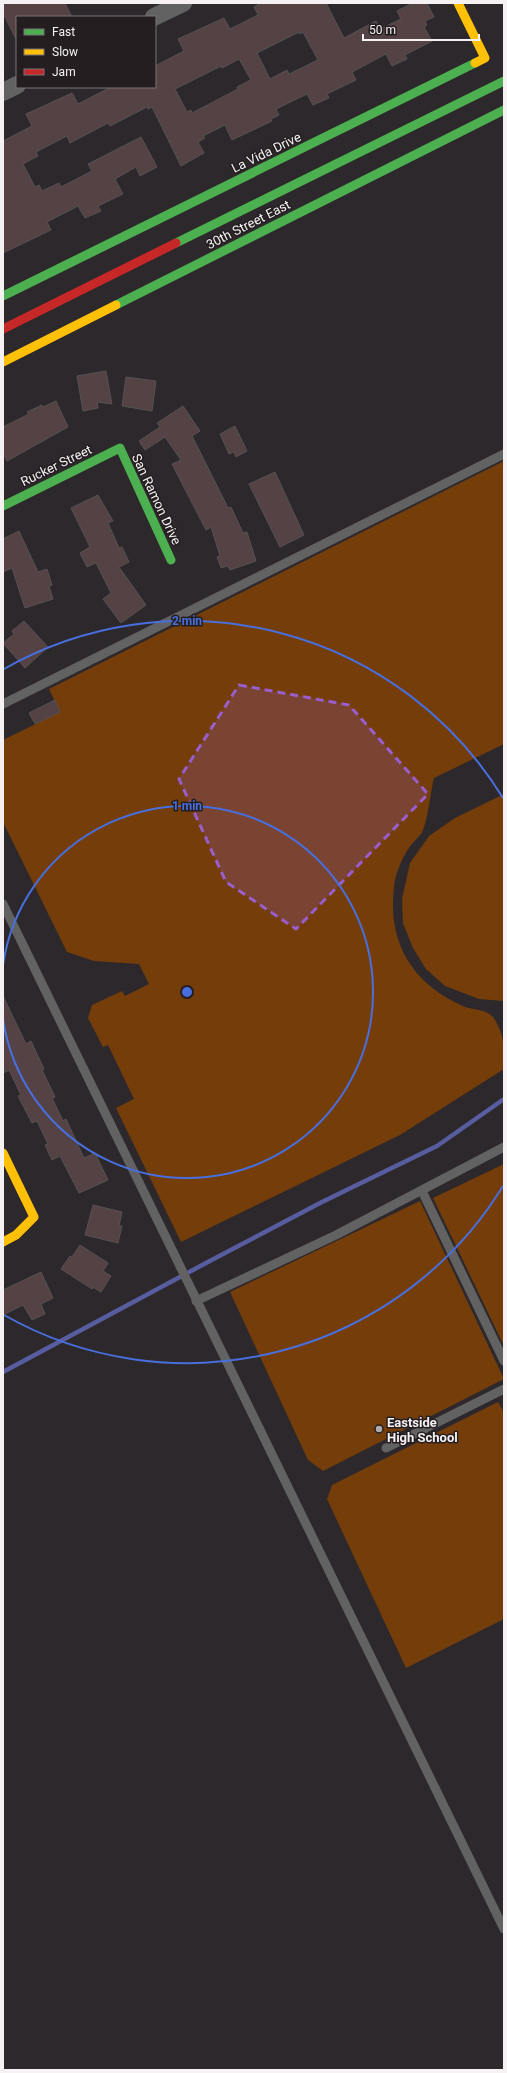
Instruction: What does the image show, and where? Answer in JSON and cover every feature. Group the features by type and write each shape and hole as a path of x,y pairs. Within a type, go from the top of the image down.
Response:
{"main road":[{"name":"La Vida Drive","path":"3,296 485,58 458,3"},
{"name":"30th Street East","path":"3,329 504,81"},
{"name":"30th Street East","path":"3,362 504,110"},
{"name":"Rucker Street","path":"3,506 120,448"},
{"name":"San Ramon Drive","path":"120,448 171,560"},
{"path":"3,1153 34,1217 16,1235 3,1242"}],"street":[{"path":"156,16 183,3"},
{"path":"3,92 16,86"}],"lane":[{"path":"3,704 504,454"},
{"path":"3,904 504,1929"},
{"path":"196,1301 336,1235 504,1147"},
{"path":"422,1191 504,1361"},
{"path":"386,1448 504,1390"}],"highlighted area":[{"path":"239,685 349,705 428,794 296,929 226,882 179,779"}],"shaded area":[{"path":"504,461 504,744 434,778 423,830 408,849 402,859 398,871 394,887 393,907 395,926 400,944 407,960 418,974 431,987 447,998 465,1007 487,1012 493,1017 502,1036 504,1048 504,1069 400,1135 181,1242 116,1108 134,1099 108,1045 103,1047 88,1018 92,1005 122,991 125,996 149,984 139,964 94,961 67,952 3,822 3,740 60,712 49,689"},
{"path":"504,794 504,1001 479,999 445,986 426,969 413,948 403,923 402,899 410,863 429,836 455,818"},
{"path":"504,1164 504,1346 433,1198"},
{"path":"420,1201 504,1379 323,1471 308,1460 230,1292"},
{"path":"498,1402 504,1413 504,1619 406,1668 327,1499 332,1485"}],"building":[{"path":"3,3 65,3 72,16 16,16 16,39 3,13"},
{"path":"261,3 326,3 344,38 376,21 380,29 401,19 397,11 413,3 427,3 434,17 425,21 427,25 424,27 432,41 405,55 407,59 392,66 386,54 352,72 356,80 327,94 329,98 313,105 307,94 276,109 279,115 271,119 272,121 232,140 225,125 203,136 205,138 198,142 204,153 181,166 152,107 148,109 147,107 110,126 108,123 70,143 67,136 36,152 38,156 23,164 35,187 39,185 42,191 59,183 61,187 92,171 88,164 141,137 157,167 140,176 136,167 115,179 123,194 98,206 101,211 85,218 78,206 47,222 51,230 3,253 3,141 32,126 26,114 72,93 78,104 109,88 156,88 156,65 184,51 178,39 224,18 230,29 258,15 254,7","holes":["299,32 300,34 303,32 318,60 289,74 287,70 270,79 257,53","239,59 251,80 237,87 238,89 192,113 191,110 187,112 175,89 221,66 222,68"]},
{"path":"106,371 112,404 97,402 98,408 83,411 77,376"},
{"path":"126,377 156,381 152,411 122,406"},
{"path":"56,401 68,427 7,461 3,453 3,427 29,414 27,412 42,405 43,407"},
{"path":"183,406 200,431 192,436 228,508 231,507 243,533 247,532 256,561 230,570 228,566 221,568 217,557 220,556 211,527 206,530 172,464 181,460 165,437 145,450 139,441 160,427 157,423"},
{"path":"235,426 247,451 236,457 234,452 229,454 220,434"},
{"path":"275,472 304,535 280,547 249,484"},
{"path":"98,495 113,521 108,523 119,548 122,547 129,562 119,567 146,605 121,623 103,599 111,593 96,563 87,567 80,553 90,547 71,508"},
{"path":"19,531 38,572 47,569 52,585 49,586 53,599 25,608 12,568 3,572 3,539"},
{"path":"24,621 48,647 25,668 3,643 14,634 12,631"},
{"path":"55,700 60,712 35,724 29,713"},
{"path":"3,996 26,1044 31,1041 44,1069 42,1070 55,1097 52,1098 63,1121 66,1119 84,1158 95,1153 108,1180 79,1193 60,1156 52,1160 45,1145 48,1144 37,1121 32,1123 18,1096 21,1095 9,1070 3,1073"},
{"path":"93,1205 122,1212 119,1226 122,1226 118,1243 85,1235"},
{"path":"80,1245 108,1263 103,1271 111,1276 101,1292 93,1287 92,1289 61,1269"},
{"path":"41,1272 53,1298 41,1304 45,1314 32,1320 23,1305 3,1315 3,1290"}],"waterway":[{"path":"3,1372 322,1202 437,1146 504,1099"}],"traffic: fast":[{"path":"3,296 475,63"},
{"path":"176,243 504,81"},
{"path":"116,305 504,110"},
{"path":"3,506 120,448 171,560"}],"traffic: slow":[{"path":"458,3 485,58 475,63"},
{"path":"3,362 116,305"},
{"path":"3,1153 34,1217 16,1235 3,1242"}],"traffic: jam":[{"path":"3,329 176,243"}],"place":[{"name":"Eastside High School","path":"379,1429"}]}
